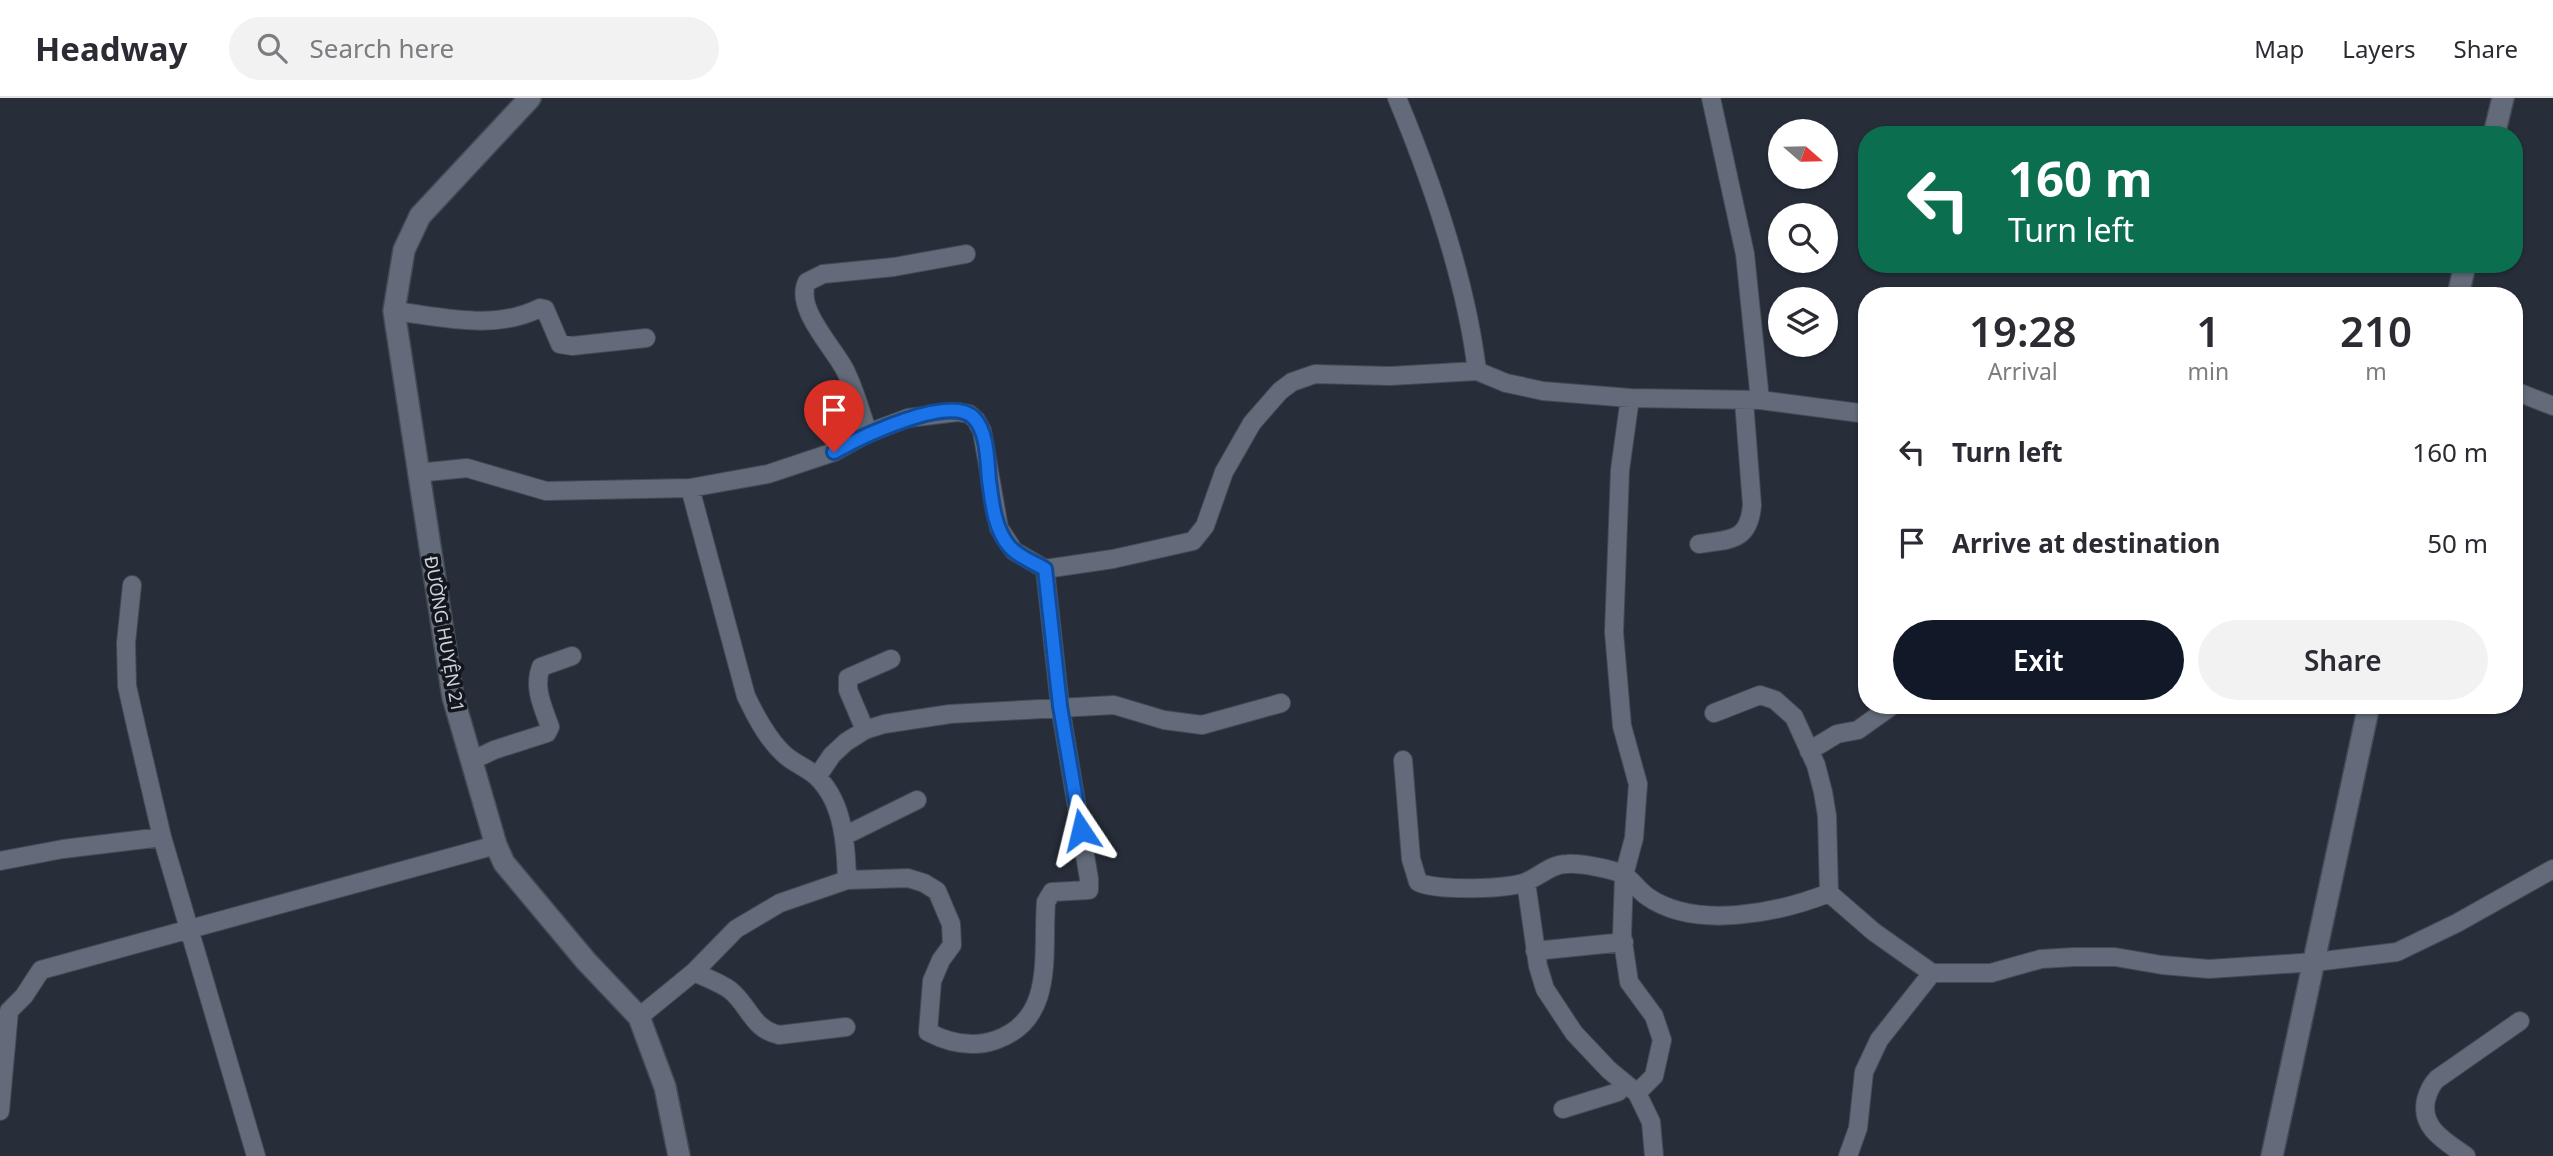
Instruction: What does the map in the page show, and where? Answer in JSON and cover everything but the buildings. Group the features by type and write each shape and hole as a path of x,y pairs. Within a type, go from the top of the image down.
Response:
{"street":[{"name":"ĐƯỜNG HUYỆN 21","path":"530,98 420,216 404,250 394,311 416,473 453,697 496,845 504,863 586,961 639,1017 665,1087 679,1156"},
{"path":"1397,98 1449,242 1467,309 1477,371"},
{"path":"1699,544 1735,538 1751,522 1752,505 1752,401 1745,254 1711,98"},
{"path":"2496,126 2503,98"},
{"path":"868,433 845,370 826,343 803,297 807,282 823,274 894,267 965,254"},
{"path":"394,311 488,322 507,320 540,307 545,309 560,344 572,346 646,338"},
{"path":"416,473 467,468 546,491 690,488 768,474 834,452 868,433 908,418 945,413 969,414 976,419 982,431 995,516 1004,539 1014,551 1045,569 1113,559 1183,544 1199,536 1224,472 1242,438 1280,391 1303,377 1333,373 1390,376 1477,371 1523,388 1630,398 1752,401 1858,413"},
{"path":"2523,394 2553,406"},
{"path":"1563,1109 1631,1089 1654,1076 1662,1040 1654,1016 1629,982 1624,942 1624,875 1634,838 1638,784 1622,726 1614,632 1620,470 1630,398"},
{"path":"690,488 746,696 757,718 785,755 817,778 837,809 844,836 847,880"},
{"path":"639,1017 694,972 729,936 755,916 780,903 847,880 908,878 937,891 951,925 952,944 932,981 928,1032 941,1039 971,1045 1001,1038 1024,1024 1037,1004 1042,983 1046,902 1052,892 1089,890 1060,706 1045,569"},
{"path":"132,585 126,643 127,686 162,837 257,1156"},
{"path":"471,761 494,750 547,733 550,727 541,704 537,677 541,667 572,656"},
{"path":"865,730 848,690 848,678 891,659"},
{"path":"1714,713 1760,695 1775,699 1794,717 1816,765 1827,816 1829,894 1874,932 1931,973 1992,973 2041,959 2074,957 2115,957 2162,965 2209,968 2315,962 2397,952 2457,923 2553,869"},
{"path":"817,778 832,755 865,730 884,724 950,715 1060,706 1114,705 1164,720 1202,725 1281,703"},
{"path":"1809,751 1837,734 1858,730 1880,714"},
{"path":"2272,1156 2367,714"},
{"path":"1404,760 1411,859 1418,882 1428,887 1526,882 1556,866 1567,864 1624,875 1648,898 1691,913 1734,916 1777,909 1829,894"},
{"path":"844,836 917,800"},
{"path":"0,861 63,849 162,837"},
{"path":"0,1111 3,1049 9,1012 24,996 41,970 496,845"},
{"path":"1526,882 1535,951 1545,989 1574,1033 1631,1089 1651,1122 1654,1156"},
{"path":"1535,951 1624,942"},
{"path":"694,972 732,991 755,1023 769,1033 779,1035 846,1027"},
{"path":"1848,1156 1858,1128 1864,1072 1879,1040 1931,973"},
{"path":"2466,1156 2443,1140 2426,1121 2424,1114 2428,1093 2437,1079 2520,1021"}],"route":[{"path":"834,452 868,433 908,418 958,412 969,414 976,419 985,445 995,516 1004,539 1014,551 1045,569 1060,706 1081,830"}]}
